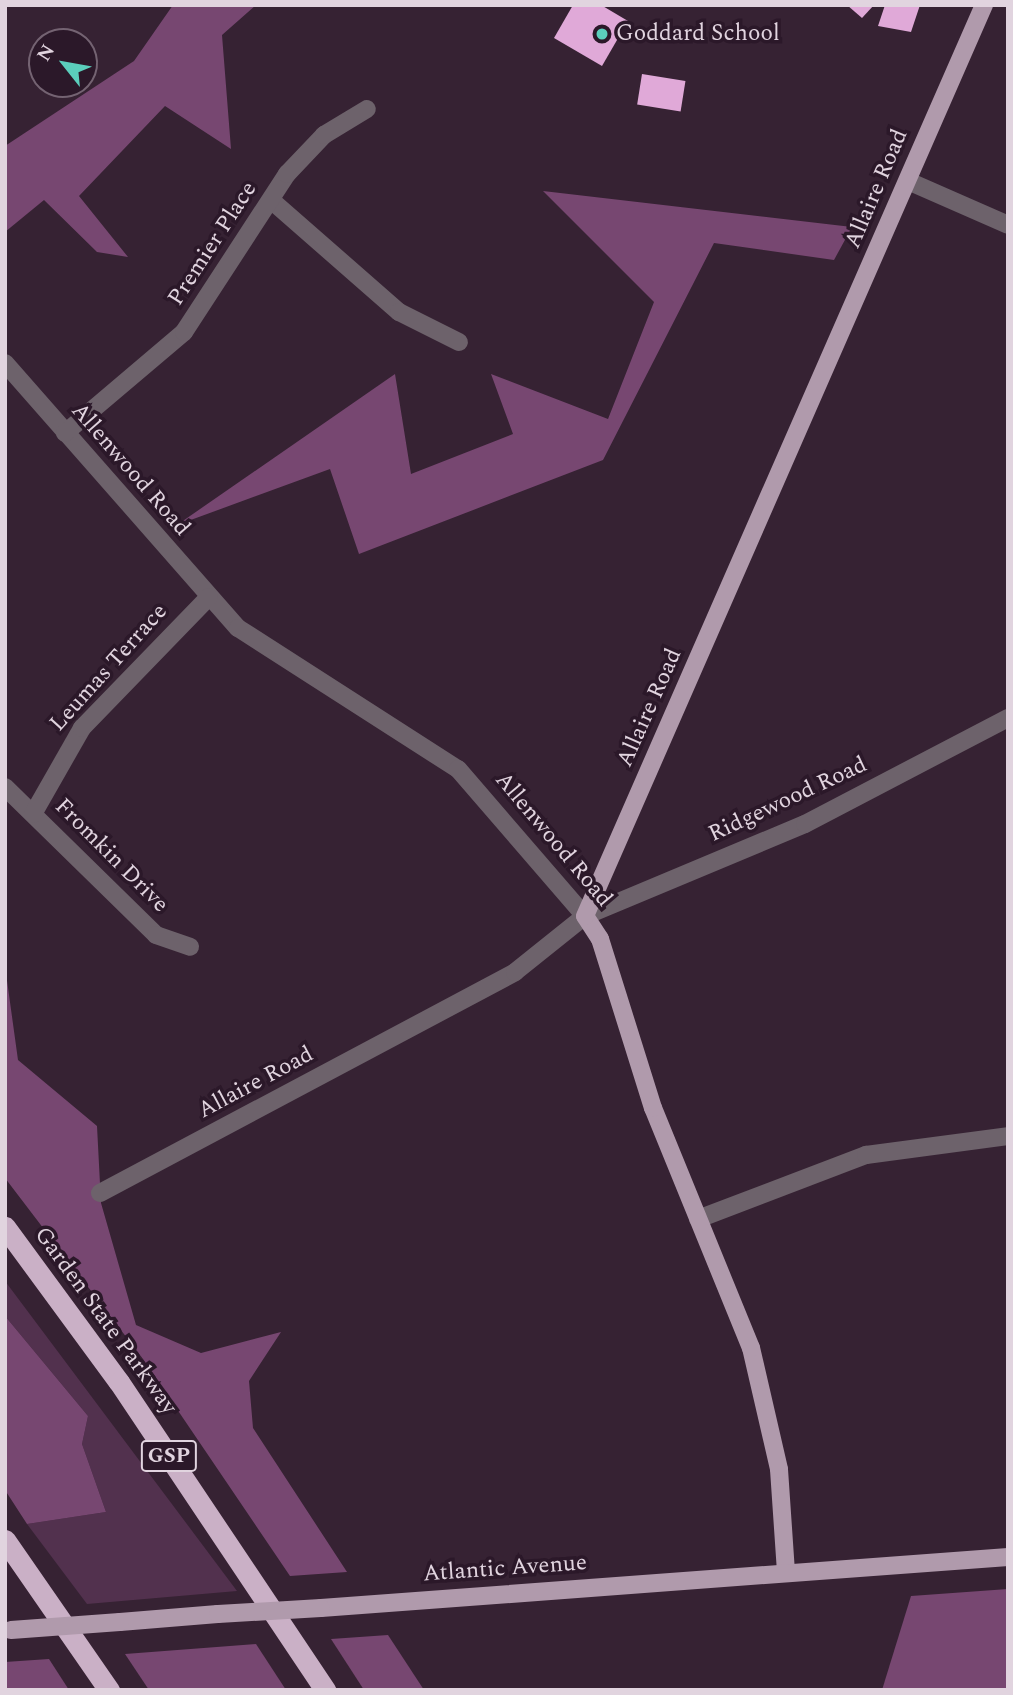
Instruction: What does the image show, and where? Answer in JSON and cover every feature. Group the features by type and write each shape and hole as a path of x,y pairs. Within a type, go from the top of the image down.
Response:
{"highway":[{"name":"Garden State Parkway","path":"5,1227 127,1394 325,1690"},
{"path":"5,1540 109,1690"}],"main road":[{"name":"Allaire Road","path":"585,916 984,5"},
{"name":"Allenwood Road","path":"585,916 600,939 653,1108 763,1389 779,1469 786,1572"},
{"name":"Atlantic Avenue","path":"8,1630 1008,1557"}],"street":[{"name":"Premier Place","path":"65,433 184,332 271,200 324,135 367,109"},
{"path":"908,181 1008,225"},
{"path":"271,200 399,312 459,342"},
{"name":"Allenwood Road","path":"5,363 209,597 256,642 458,769 585,916"},
{"name":"Leumas Terrace","path":"33,814 82,728 209,597"},
{"name":"Ridgewood Road","path":"585,916 804,824 1008,718"},
{"name":"Fromkin Drive","path":"5,787 156,935 190,947"},
{"name":"Allaire Road","path":"100,1193 515,972 585,916"},
{"path":"698,1219 866,1155 1008,1136"}],"shaded area":[{"path":"173,5 256,5 222,35 231,149 165,106 79,196 128,257 97,252 44,200 5,232 5,146 78,98 98,98 98,85 134,61"},
{"path":"543,191 852,227 834,260 714,243 603,460 359,554 330,469 177,525 395,374 411,474 513,434 491,374 608,419 654,302"},
{"path":"5,966 18,1060 97,1126 101,1203 136,1325 201,1353 281,1332 249,1381 253,1428 347,1572 290,1576 143,1359 5,1178"},
{"path":"5,1281 237,1591 87,1604 27,1524 106,1512 82,1444 88,1416 5,1316"},
{"path":"5,1316 88,1416 82,1444 106,1512 27,1524 5,1490"},
{"path":"1008,1589 1008,1690 882,1690 911,1596"},
{"path":"388,1635 424,1690 364,1690 331,1639"},
{"path":"256,1644 286,1690 149,1690 125,1654"},
{"path":"49,1659 69,1690 5,1690 5,1662"}],"building":[{"path":"573,5 601,5 628,21 602,66 554,38"},
{"path":"847,5 874,5 862,18"},
{"path":"885,5 920,5 911,32 878,26"},
{"path":"642,74 685,81 681,112 637,105"}],"place":[{"name":"Goddard School","path":"602,34"}]}
